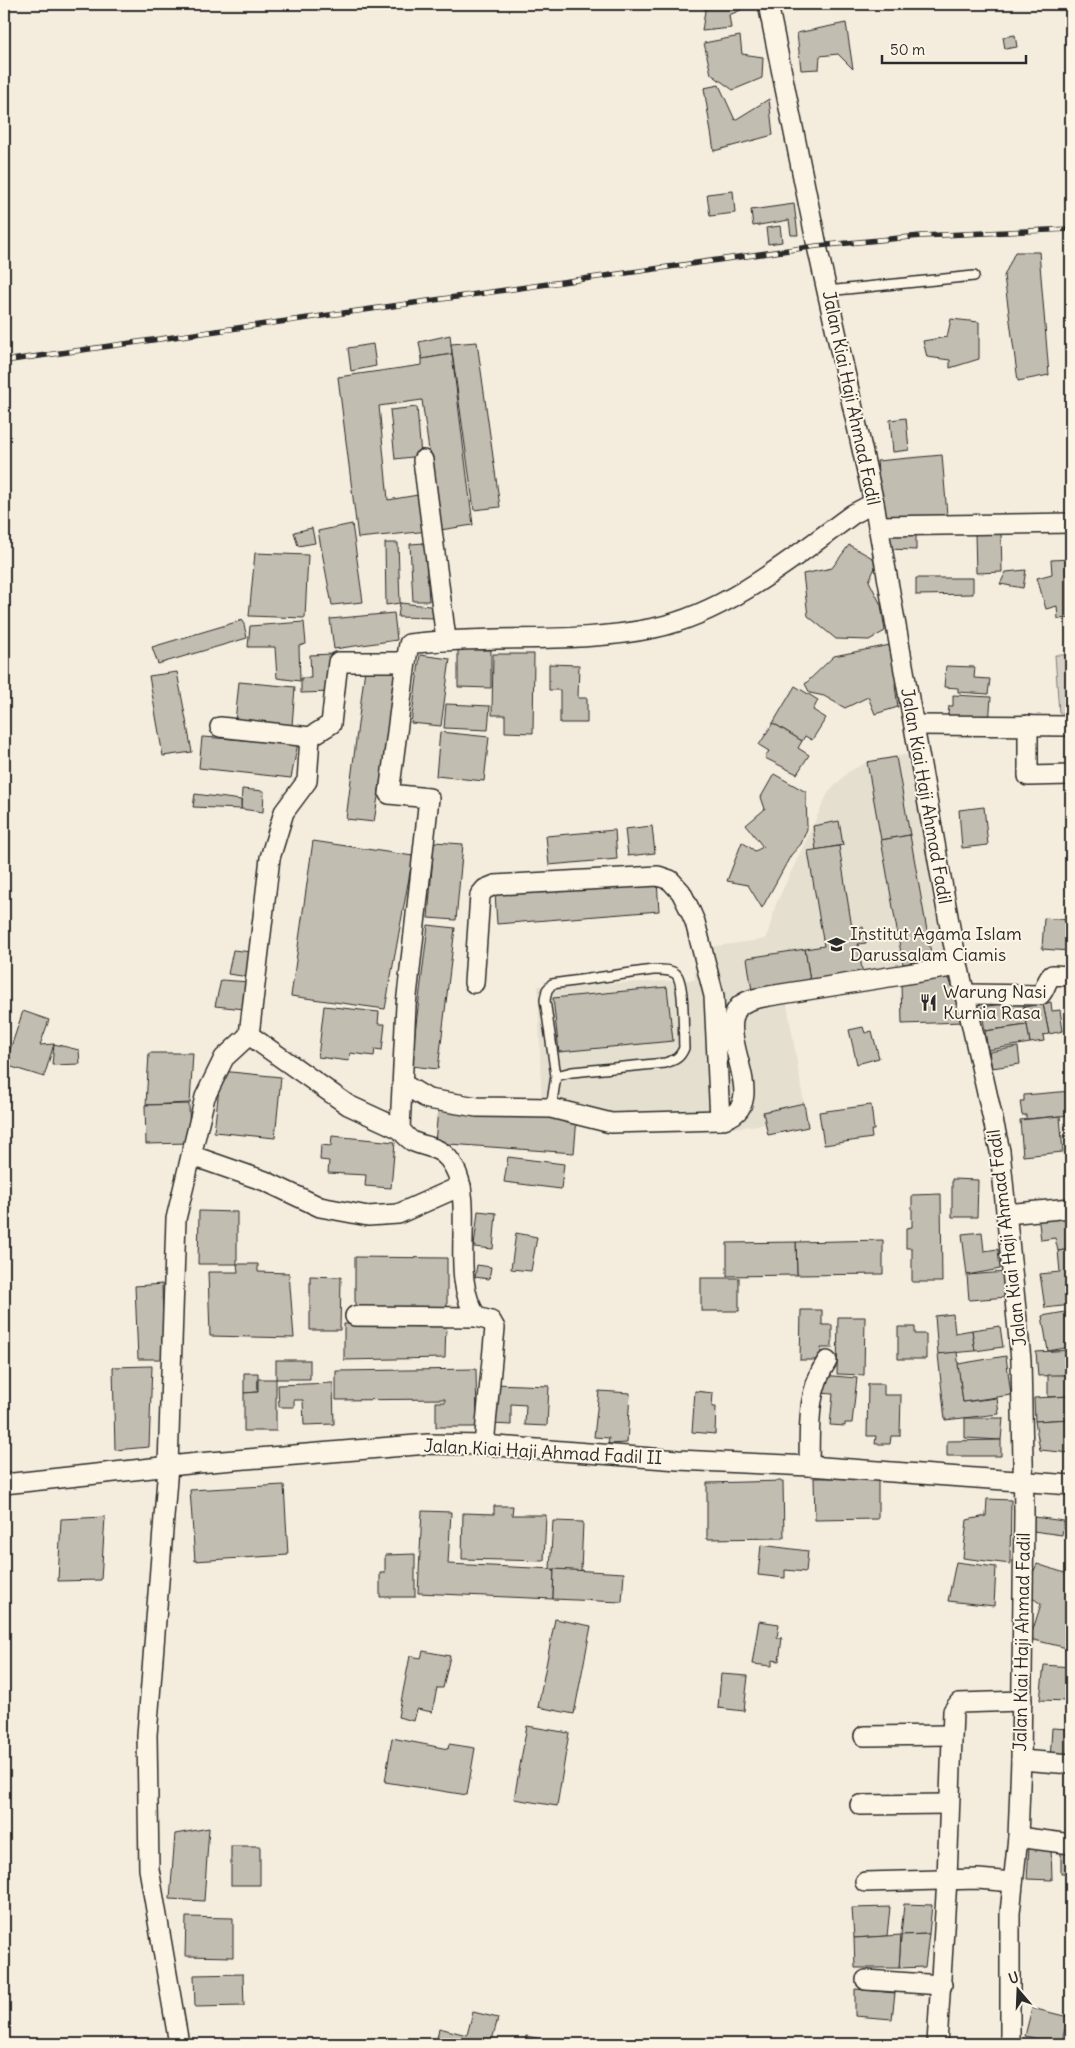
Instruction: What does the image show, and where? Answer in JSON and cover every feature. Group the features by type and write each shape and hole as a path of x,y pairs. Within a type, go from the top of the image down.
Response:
{"street":[{"name":"Jalan Kiai Haji Ahmad Fadil","path":"768,4 827,291 874,503 958,966 1000,1151 1021,1360 1023,1483 1021,1760 1018,1837 1010,1913 1010,2044"},
{"path":"423,460 446,639"},
{"path":"400,1129 406,1005 429,798 389,794 409,644 446,639 610,634 654,628 684,620 731,599 853,514 874,503"},
{"path":"878,526 1071,523"},
{"path":"220,727 310,737 331,724 338,662 406,662"},
{"path":"914,725 1071,726"},
{"path":"1028,725 1028,776 1071,775"},
{"path":"179,2044 149,1859 147,1735 168,1466 176,1219 206,1097 224,1058 249,1035 270,858 284,812 307,782 310,737"},
{"path":"474,983 480,895 485,889 495,886 658,876 670,880 681,892 695,922 714,996 720,1120"},
{"path":"403,1084 428,1099 477,1107 551,1108 612,1123 720,1120 730,1118 739,1112 743,1104 743,1092 732,1023 737,1009 744,1003 769,996 958,966"},
{"path":"964,994 1040,995 1045,991 1050,976 1056,974 1071,976"},
{"path":"249,1035 340,1100 400,1129 412,1142 436,1148 447,1157 455,1168 455,1188 465,1288 477,1316"},
{"path":"193,1156 265,1181 320,1207 360,1215 398,1214 416,1208 455,1188"},
{"path":"1006,1214 1071,1208"},
{"path":"355,1316 477,1316 491,1321 495,1328 484,1445"},
{"path":"810,1466 812,1396 819,1374 827,1361"},
{"name":"Jalan Kiai Haji Ahmad Fadil II","path":"4,1484 168,1466 428,1444 484,1445 678,1460 810,1466 1071,1486"},
{"path":"937,2044 947,1879 952,1711 959,1703 1022,1701"},
{"path":"864,1736 951,1735"},
{"path":"1021,1760 1071,1764"},
{"path":"860,1805 949,1804"},
{"path":"1018,1837 1071,1844"},
{"path":"865,1882 947,1879 1014,1882"},
{"path":"866,1980 942,1985"}],"lane":[{"path":"827,291 974,276"},
{"path":"551,1108 556,1076 545,1000 547,990 552,984 653,970 665,970 674,973 679,979 684,1048 675,1060 572,1072 556,1076"}],"shaded area":[{"path":"1055,655 1071,655 1071,713 1059,713"},
{"name":"Institut Agama Islam Darussalam Ciamis","path":"909,754 949,977 886,982 786,998 804,1103 764,1112 766,1124 718,1130 622,1131 542,1119 538,986 695,980 694,949 766,939 776,904 828,793 848,772 867,762"}],"building":[{"path":"706,4 742,4 741,10 729,15 731,28 702,31"},
{"path":"846,23 853,69 838,54 820,56 819,69 801,70 797,33"},
{"path":"1015,35 1017,47 1005,49 1003,37"},
{"path":"740,36 742,54 763,57 762,78 733,90 711,74 704,43"},
{"path":"719,85 735,120 769,99 773,135 714,151 704,88"},
{"path":"733,191 735,213 710,216 707,194"},
{"path":"794,204 798,235 791,235 789,220 753,226 751,210"},
{"path":"780,226 782,242 768,244 766,228"},
{"path":"1015,252 1039,252 1049,375 1018,381 1004,276"},
{"path":"951,319 979,322 979,359 950,368 950,360 927,357 923,341 947,337"},
{"path":"450,335 452,354 422,359 419,342"},
{"path":"477,342 500,507 474,510 451,344"},
{"path":"373,344 376,366 351,371 348,348"},
{"path":"452,354 473,525 440,530 422,400 379,406 388,500 424,494 429,531 358,538 338,377 422,365 422,359"},
{"path":"417,407 421,456 395,459 390,410"},
{"path":"906,418 909,450 893,452 890,420"},
{"path":"942,455 947,515 882,520 877,461"},
{"path":"352,524 363,602 332,605 318,531"},
{"path":"993,527 993,534 1001,533 1002,572 976,573 975,534 981,534 981,528"},
{"path":"312,528 315,543 298,546 294,532"},
{"path":"888,530 916,530 916,550 887,549"},
{"path":"385,543 398,543 400,603 386,605"},
{"path":"425,543 429,601 413,601 410,544"},
{"path":"849,545 878,561 869,581 881,605 885,631 869,640 836,639 808,616 803,574 832,568"},
{"path":"255,553 308,555 305,618 249,616"},
{"path":"1071,559 1071,618 1058,619 1057,606 1046,609 1037,578 1052,574 1051,560"},
{"path":"1026,570 1023,588 1000,584 1006,572"},
{"path":"916,578 973,578 973,594 916,595"},
{"path":"400,603 439,607 437,618 398,617"},
{"path":"394,613 397,640 334,649 330,619"},
{"path":"243,620 247,638 158,664 152,647"},
{"path":"304,622 306,644 299,646 300,681 277,678 275,647 248,647 250,626"},
{"path":"890,645 896,677 895,686 898,707 875,714 868,697 845,708 824,696 810,693 805,684 834,656"},
{"path":"458,649 491,650 491,688 458,687"},
{"path":"332,654 333,692 301,693 301,678 311,678 310,655"},
{"path":"493,654 534,654 533,733 505,732 505,715 492,715"},
{"path":"420,655 450,659 441,726 411,723"},
{"path":"549,664 579,665 578,698 587,698 587,723 560,723 560,690 549,690"},
{"path":"946,666 975,667 974,678 990,679 988,694 958,692 958,688 944,687"},
{"path":"365,669 398,670 374,822 346,819"},
{"path":"177,672 192,752 163,756 149,676"},
{"path":"239,682 295,687 292,726 235,722"},
{"path":"795,686 818,700 813,710 826,718 812,740 805,736 802,741 773,723"},
{"path":"953,695 991,697 989,724 947,722 949,706 953,706"},
{"path":"446,704 490,706 488,730 444,728"},
{"path":"773,723 802,741 798,748 809,755 797,774 765,758 769,751 759,745"},
{"path":"440,732 489,737 484,781 436,776"},
{"path":"202,737 298,743 291,778 199,768"},
{"path":"896,757 910,835 881,840 867,762"},
{"path":"774,774 806,792 807,829 801,844 791,855 762,908 748,885 727,881 742,842 755,851 763,847 746,825 765,809 761,797"},
{"path":"242,789 264,791 263,812 241,809"},
{"path":"195,794 241,800 241,809 193,807"},
{"path":"984,807 988,845 962,848 959,810"},
{"path":"839,821 843,845 816,850 813,826"},
{"path":"652,826 655,853 628,856 625,829"},
{"path":"615,830 617,859 549,865 546,836"},
{"path":"910,835 932,959 903,964 881,840"},
{"path":"313,841 413,856 385,1009 291,996"},
{"path":"434,842 463,844 456,920 428,918"},
{"path":"839,846 852,928 863,927 866,943 858,944 863,976 810,981 805,949 824,946 808,851"},
{"path":"657,881 659,911 497,924 495,893"},
{"path":"1044,918 1071,920 1070,951 1042,949"},
{"path":"428,925 455,928 438,1069 411,1066"},
{"path":"805,949 810,981 752,991 747,958"},
{"path":"233,950 252,952 249,977 228,974"},
{"name":"Warung Nasi Kurnia Rasa","path":"949,978 964,1022 902,1024 901,982"},
{"path":"221,980 250,982 245,1009 215,1006"},
{"path":"667,987 673,1041 559,1052 553,998"},
{"path":"1023,1001 1027,1025 985,1031 981,1007"},
{"path":"1051,1002 1052,1011 1060,1010 1063,1031 1049,1034 1043,1004"},
{"path":"1043,1004 1049,1034 1043,1035 1044,1041 1030,1043 1024,1007"},
{"path":"324,1006 379,1012 378,1024 385,1024 382,1050 375,1049 374,1056 350,1053 349,1061 318,1057"},
{"path":"23,1011 49,1020 40,1045 54,1044 44,1077 5,1065"},
{"path":"1027,1025 1030,1043 988,1050 985,1031"},
{"path":"863,1027 865,1033 872,1031 879,1058 857,1064 849,1030"},
{"path":"54,1044 79,1050 80,1064 52,1065"},
{"path":"1018,1047 1020,1064 992,1068 989,1052"},
{"path":"149,1053 193,1053 190,1103 146,1105"},
{"path":"221,1071 281,1077 275,1138 214,1132"},
{"path":"1071,1091 1071,1115 1026,1119 1026,1115 1022,1115 1020,1101 1024,1101 1024,1095"},
{"path":"804,1103 808,1127 768,1135 763,1112"},
{"path":"189,1104 190,1143 146,1144 145,1105"},
{"path":"871,1105 874,1130 871,1130 872,1138 824,1145 819,1112"},
{"path":"438,1109 577,1118 574,1153 435,1143"},
{"path":"1060,1116 1063,1152 1023,1156 1020,1120"},
{"path":"332,1136 395,1142 391,1188 365,1186 366,1175 328,1173 329,1161 320,1160 321,1145 331,1146"},
{"path":"508,1157 564,1164 561,1189 504,1182"},
{"path":"952,1179 978,1180 977,1217 952,1217"},
{"path":"941,1194 942,1282 912,1282 912,1248 906,1248 906,1228 912,1227 912,1195"},
{"path":"199,1211 237,1212 237,1264 198,1264"},
{"path":"478,1211 496,1213 493,1249 474,1247"},
{"path":"1071,1211 1071,1249 1058,1251 1055,1238 1041,1240 1038,1215"},
{"path":"982,1232 984,1251 998,1249 1000,1269 967,1275 962,1234"},
{"path":"516,1233 537,1237 531,1271 511,1269"},
{"path":"883,1240 883,1274 797,1275 796,1242"},
{"path":"796,1242 797,1275 727,1276 727,1243"},
{"path":"1071,1249 1071,1305 1045,1308 1040,1274 1060,1272 1058,1251"},
{"path":"355,1257 447,1258 447,1311 355,1312"},
{"path":"237,1264 258,1264 258,1272 289,1273 294,1338 210,1336 208,1272 238,1272"},
{"path":"477,1265 491,1267 489,1279 475,1277"},
{"path":"1006,1272 1008,1297 969,1300 967,1275"},
{"path":"310,1276 341,1277 340,1330 310,1330"},
{"path":"701,1278 739,1278 739,1311 701,1311"},
{"path":"162,1284 164,1359 138,1359 135,1286"},
{"path":"801,1310 822,1310 822,1325 832,1325 832,1348 821,1348 821,1360 800,1360"},
{"path":"1071,1311 1071,1347 1048,1351 1042,1316"},
{"path":"953,1314 955,1333 972,1330 975,1351 938,1354 935,1316"},
{"path":"838,1317 865,1317 864,1375 837,1374"},
{"path":"446,1322 445,1358 344,1360 344,1324"},
{"path":"1000,1326 1003,1347 975,1351 972,1330"},
{"path":"898,1327 915,1327 915,1334 926,1334 926,1359 898,1359"},
{"path":"1071,1350 1071,1375 1038,1376 1036,1352"},
{"path":"957,1352 963,1402 997,1398 999,1414 945,1420 938,1354"},
{"path":"1006,1356 1011,1395 963,1402 958,1364"},
{"path":"276,1360 310,1360 310,1379 276,1379"},
{"path":"152,1366 149,1447 115,1450 113,1367"},
{"path":"476,1369 477,1427 436,1427 436,1402 445,1402 445,1399 336,1400 336,1371"},
{"path":"244,1373 258,1373 258,1392 244,1393"},
{"path":"821,1375 857,1378 852,1423 845,1423 845,1426 830,1425 833,1394 819,1393"},
{"path":"1048,1375 1071,1375 1071,1396 1048,1397"},
{"path":"258,1379 276,1379 276,1431 244,1431 244,1393 258,1392"},
{"path":"333,1383 334,1424 304,1425 303,1400 294,1400 294,1407 279,1407 278,1385"},
{"path":"494,1384 549,1386 547,1426 525,1425 526,1405 511,1404 511,1425 492,1424"},
{"path":"868,1384 884,1384 884,1395 901,1395 900,1436 891,1436 890,1444 875,1444 876,1436 867,1436"},
{"path":"599,1391 630,1393 627,1443 608,1444 609,1438 594,1437"},
{"path":"695,1391 713,1393 712,1407 716,1407 715,1434 692,1432"},
{"path":"1071,1396 1071,1419 1035,1421 1034,1398"},
{"path":"965,1418 1003,1418 1001,1440 965,1438"},
{"path":"1071,1419 1071,1453 1040,1450 1035,1421"},
{"path":"1001,1440 1001,1456 947,1456 947,1441"},
{"path":"878,1477 878,1519 815,1520 814,1478"},
{"path":"783,1481 784,1538 707,1539 707,1483"},
{"path":"284,1485 288,1555 195,1561 190,1490"},
{"path":"987,1499 1011,1500 1010,1564 963,1558 967,1520 986,1516"},
{"path":"494,1506 513,1506 512,1515 546,1515 544,1561 462,1559 463,1513 494,1514"},
{"path":"422,1511 451,1512 448,1564 554,1569 553,1599 418,1593"},
{"path":"105,1517 101,1580 58,1581 61,1519"},
{"path":"1034,1517 1064,1521 1062,1535 1033,1531"},
{"path":"553,1521 583,1522 581,1571 550,1569"},
{"path":"761,1545 808,1551 806,1572 785,1570 785,1578 758,1575"},
{"path":"415,1554 415,1597 380,1597 380,1573 385,1573 385,1555"},
{"path":"956,1562 996,1567 994,1606 948,1601"},
{"path":"1037,1564 1071,1575 1071,1649 1030,1639 1041,1604 1024,1592"},
{"path":"554,1569 624,1573 622,1602 553,1599"},
{"path":"555,1619 591,1626 574,1714 538,1707"},
{"path":"759,1621 779,1624 777,1638 782,1638 779,1661 772,1660 772,1666 752,1664"},
{"path":"423,1651 450,1656 443,1688 437,1688 432,1712 417,1709 414,1721 398,1717 410,1656 421,1658"},
{"path":"1044,1665 1071,1667 1068,1701 1040,1700"},
{"path":"721,1674 748,1676 744,1711 718,1708"},
{"path":"527,1726 569,1733 557,1806 514,1799"},
{"path":"1052,1728 1071,1729 1071,1762 1050,1760"},
{"path":"392,1738 448,1749 449,1744 475,1748 467,1795 385,1782"},
{"path":"209,1828 204,1901 170,1899 175,1834"},
{"path":"231,1846 260,1846 260,1885 231,1885"},
{"path":"1051,1846 1052,1880 1027,1879 1029,1847"},
{"path":"1061,1851 1071,1851 1071,1873 1061,1873"},
{"path":"904,1904 932,1905 929,1934 901,1935"},
{"path":"890,1907 887,1936 854,1938 852,1908"},
{"path":"186,1917 233,1918 233,1957 185,1956"},
{"path":"929,1934 925,1967 899,1968 901,1935"},
{"path":"901,1935 899,1968 855,1968 854,1938"},
{"path":"243,1974 244,2006 195,2007 194,1975"},
{"path":"855,1989 895,1993 892,2019 855,2016"},
{"path":"1032,2008 1068,2017 1061,2044 1025,2036"},
{"path":"473,2012 498,2018 491,2044 436,2044 439,2028 467,2035"},
{"path":"526,2036 558,2042 557,2044 523,2044"}],"railway":[{"path":"4,361 817,246 921,236 1071,229"}],"place":[{"name":"Institut Agama Islam Darussalam Ciamis","path":"836,944"},
{"name":"Warung Nasi Kurnia Rasa","path":"929,1002"}]}
